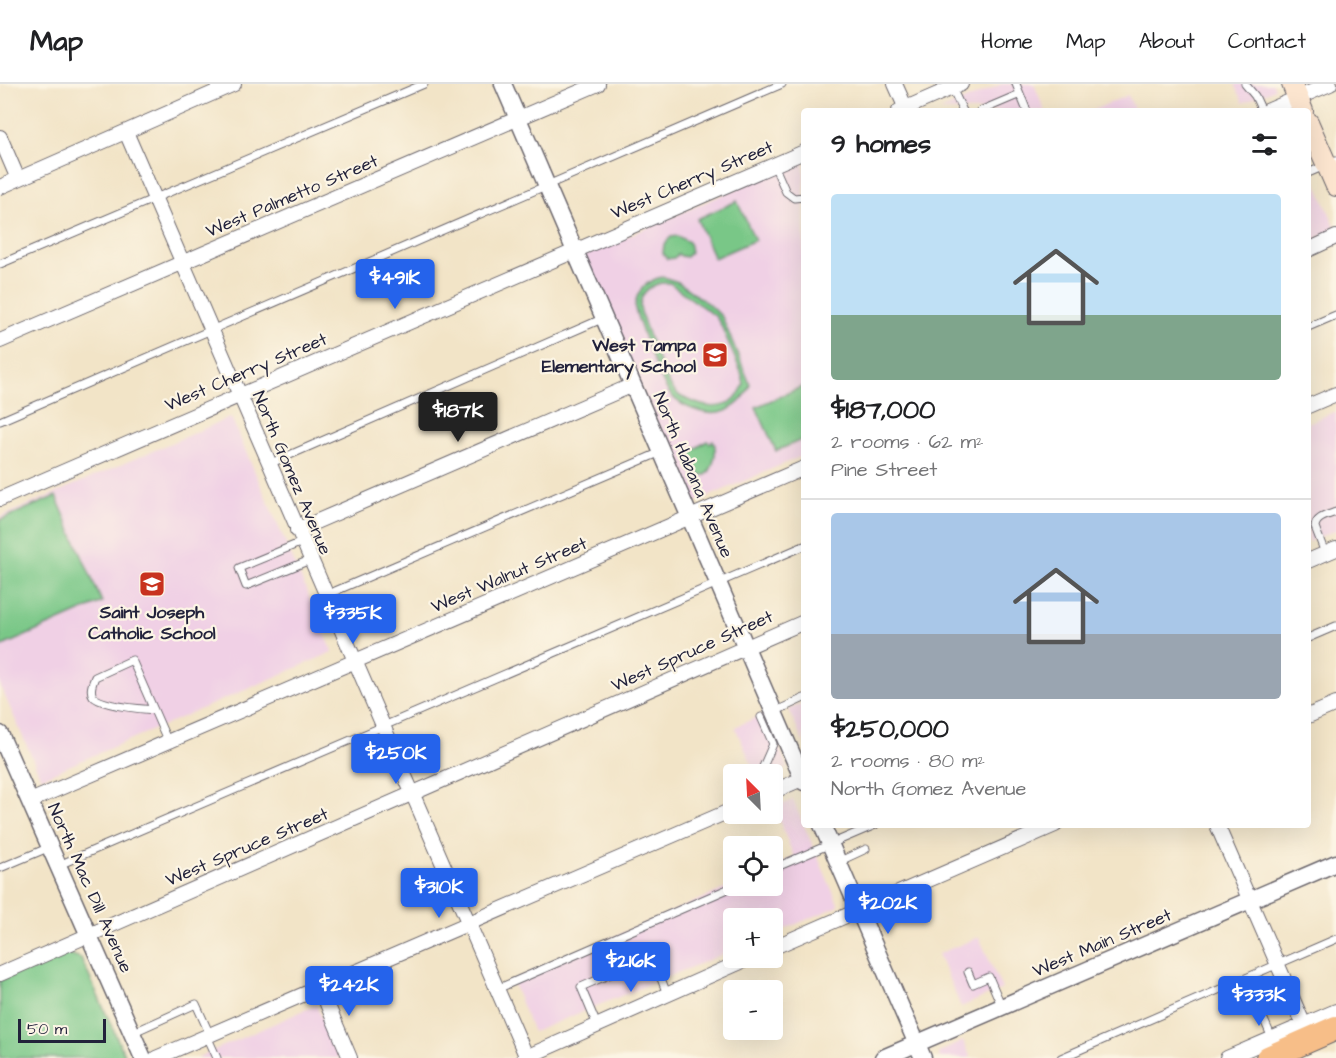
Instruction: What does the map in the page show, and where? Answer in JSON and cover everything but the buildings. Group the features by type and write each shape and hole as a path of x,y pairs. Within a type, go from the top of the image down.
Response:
{"highway":[{"path":"1270,1048 1336,1028"}],"main road":[{"path":"1311,127 1331,163 1336,186"}],"street":[{"path":"0,187 234,84"},
{"name":"North Habana Avenue","path":"503,84 746,647 770,721 801,775"},
{"name":"West Palmetto Street","path":"0,341 598,84"},
{"path":"895,84 903,108"},
{"path":"1275,108 1330,84"},
{"path":"908,108 956,86"},
{"name":"North Gomez Avenue","path":"126,132 526,1057"},
{"path":"0,137 18,179"},
{"name":"West Cherry Street","path":"0,499 801,153"},
{"path":"1311,249 1336,237"},
{"path":"299,536 633,385"},
{"path":"1311,405 1336,394"},
{"name":"West Walnut Street","path":"30,801 801,469"},
{"path":"1311,560 1331,551"},
{"name":"West Spruce Street","path":"0,974 801,623"},
{"path":"1311,715 1336,704"},
{"name":"North Mac Dill Avenue","path":"0,734 143,1058"},
{"path":"783,788 801,781"},
{"path":"156,1058 723,814"},
{"path":"823,828 920,1051"},
{"path":"783,943 1047,828"},
{"path":"1218,828 1304,1025"},
{"name":"West Main Street","path":"884,1058 920,1051 1002,1007 1336,863"},
{"path":"526,1057 727,968"},
{"path":"320,987 350,1058"},
{"path":"1227,1058 1270,1048 1304,1025 1336,1011"}],"lane":[{"path":"0,264 424,84"},
{"path":"0,421 782,84"},
{"path":"1016,84 1026,108"},
{"path":"1245,84 1255,96 1261,108"},
{"path":"956,86 962,108"},
{"path":"988,108 1020,94"},
{"path":"1311,172 1331,163"},
{"path":"774,165 786,192 794,198 801,197"},
{"path":"1311,326 1336,315"},
{"path":"269,464 604,318"},
{"path":"326,595 662,452"},
{"path":"1331,551 1315,527 1318,519 1336,512"},
{"path":"299,536 239,568 246,586 310,560"},
{"path":"58,866 801,547"},
{"path":"1311,637 1336,626"},
{"path":"154,710 125,707 98,700 93,696 91,690 95,677 132,660 154,710 168,742"},
{"path":"764,764 773,744 770,721 801,700"},
{"path":"783,864 868,828"},
{"path":"0,868 50,847"},
{"path":"838,862 866,849"},
{"path":"497,989 723,891"},
{"path":"1061,1058 1336,939"},
{"path":"597,1025 581,987 636,963 646,963 656,969 668,994"},
{"path":"968,972 973,984 989,977 1002,1007"},
{"path":"1247,981 1270,1048"},
{"path":"132,1033 196,1004 217,1058"}],"shaded area":[{"path":"1002,84 1034,84 1044,108 947,108"},
{"path":"1235,84 1273,84 1275,89 1243,103"},
{"path":"1128,95 1134,108 1098,108"},
{"name":"West Tampa Elementary School","path":"801,160 801,456 691,504 583,256"},
{"path":"1311,174 1335,226 1329,233 1311,241"},
{"path":"1336,411 1336,530 1311,541 1311,422"},
{"name":"Saint Joseph Catholic School","path":"231,417 333,652 41,778 0,685 0,517"},
{"path":"801,704 801,737 789,709"},
{"path":"764,714 788,768 783,770 783,764 752,764 735,727"},
{"path":"793,800 801,818 801,828 805,828 839,906 783,930 783,908 723,908 723,954 533,1032 512,981 723,890 723,896 783,896 783,862 794,857 781,824 783,824 783,804"},
{"path":"979,937 1002,989 961,1007 938,954"},
{"path":"316,1005 339,1058 196,1058"},
{"path":"963,1041 971,1058 940,1058 938,1053"}],"green space":[{"path":"737,201 755,240 714,258 697,219"},
{"path":"677,236 689,242 691,252 686,257 678,254 674,258 667,259 663,253 664,244 671,237"},
{"path":"663,277 678,282 722,317 750,384 741,400 726,411 712,413 689,408 671,395 661,379 635,309 639,292 651,281","holes":["661,283 670,283 715,316 720,323 744,384 735,399 729,403 715,407 707,406 683,397 674,390 663,372 640,306 642,297 649,288"]},
{"path":"801,387 801,440 776,451 756,407"},
{"path":"713,440 715,453 713,463 706,475 699,475 690,464 690,452 707,441 710,443"},
{"path":"56,496 102,602 0,647 0,520"},
{"path":"67,953 81,958 126,1058 0,1058 0,980 54,956"}],"place":[{"name":"West Tampa Elementary School","path":"715,355"},
{"name":"Saint Joseph Catholic School","path":"152,584"}]}
